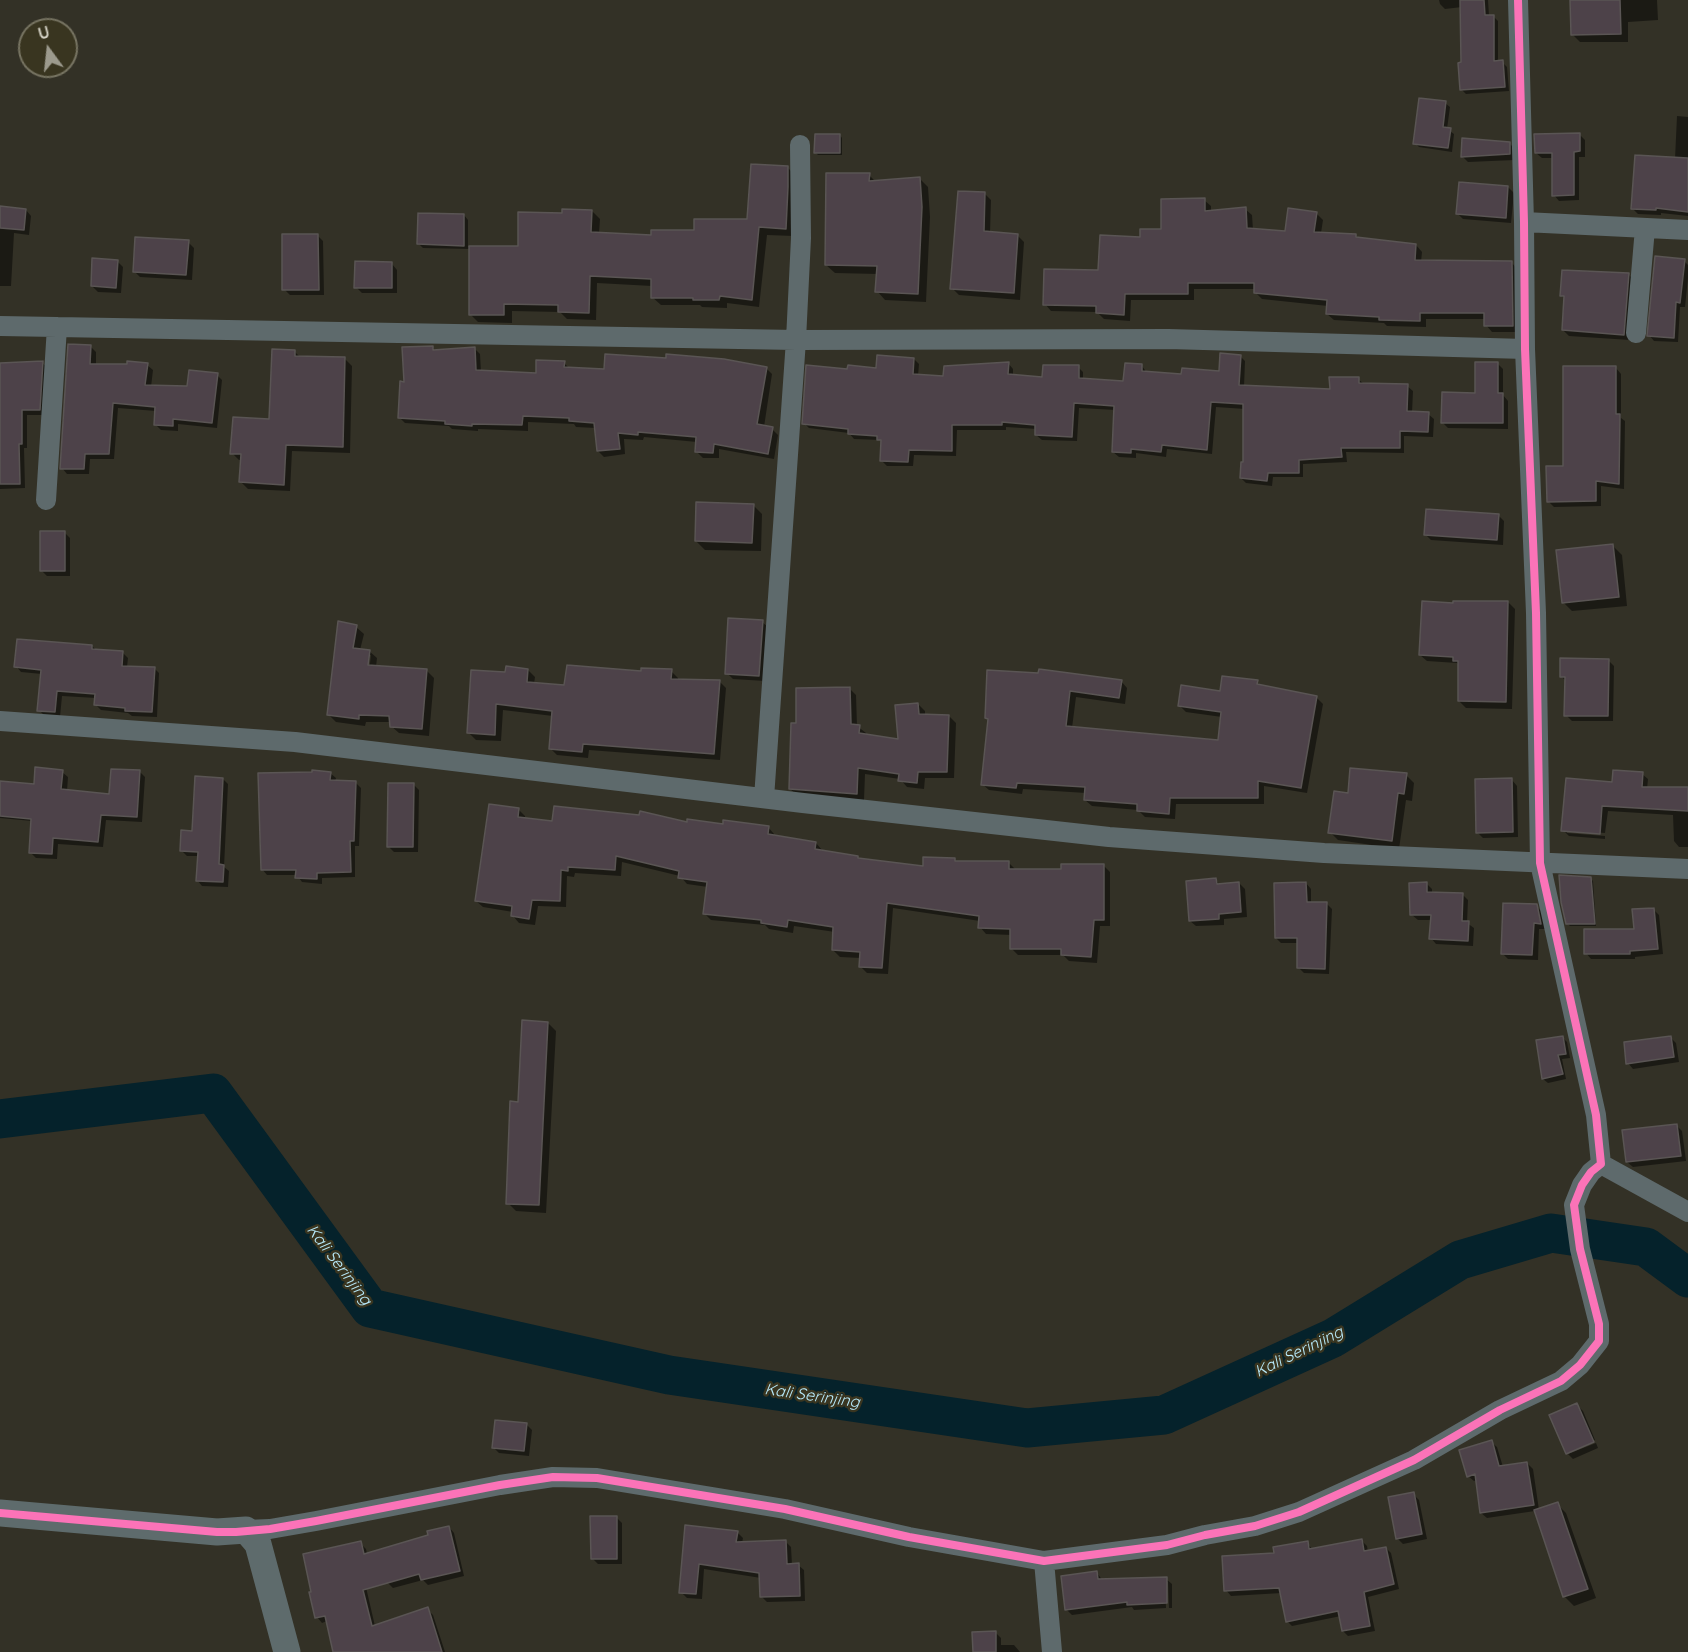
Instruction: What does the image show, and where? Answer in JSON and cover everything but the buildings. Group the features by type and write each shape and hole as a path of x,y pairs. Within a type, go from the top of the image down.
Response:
{"street":[{"path":"1518,0 1525,349 1536,613 1540,863 1596,1115 1601,1164"},
{"path":"764,798 796,340 801,238 800,145"},
{"path":"1524,222 1688,230"},
{"path":"1636,333 1645,228"},
{"path":"0,326 445,332 796,340 1168,339 1525,349"},
{"path":"46,500 57,327"},
{"path":"0,721 295,742 1109,837 1324,853 1688,869"},
{"path":"0,1513 217,1532 270,1529 553,1477 597,1478 785,1509 909,1537 1044,1561 1167,1545 1255,1526 1299,1512 1414,1460 1500,1410 1561,1381 1580,1365 1599,1341 1599,1324 1580,1249 1574,1205 1582,1185 1591,1172 1601,1164"},
{"path":"1601,1164 1688,1212"},
{"path":"246,1530 258,1544 287,1652"},
{"path":"1044,1561 1052,1652"}],"waterway":[{"name":"Kali Serinjing","path":"0,1119 213,1093 370,1308 669,1375 1027,1428 1164,1415 1333,1338 1460,1260 1551,1233 1646,1247 1688,1278"}],"cycle path":[{"path":"0,1513 236,1532 270,1529 553,1477 597,1478 785,1509 909,1537 1044,1561 1167,1545 1255,1526 1299,1512 1414,1460 1500,1410 1561,1381 1580,1365 1599,1341 1599,1324 1580,1249 1574,1205 1582,1185 1591,1172 1601,1164 1596,1115 1540,863 1536,613 1525,349 1518,0"}]}
